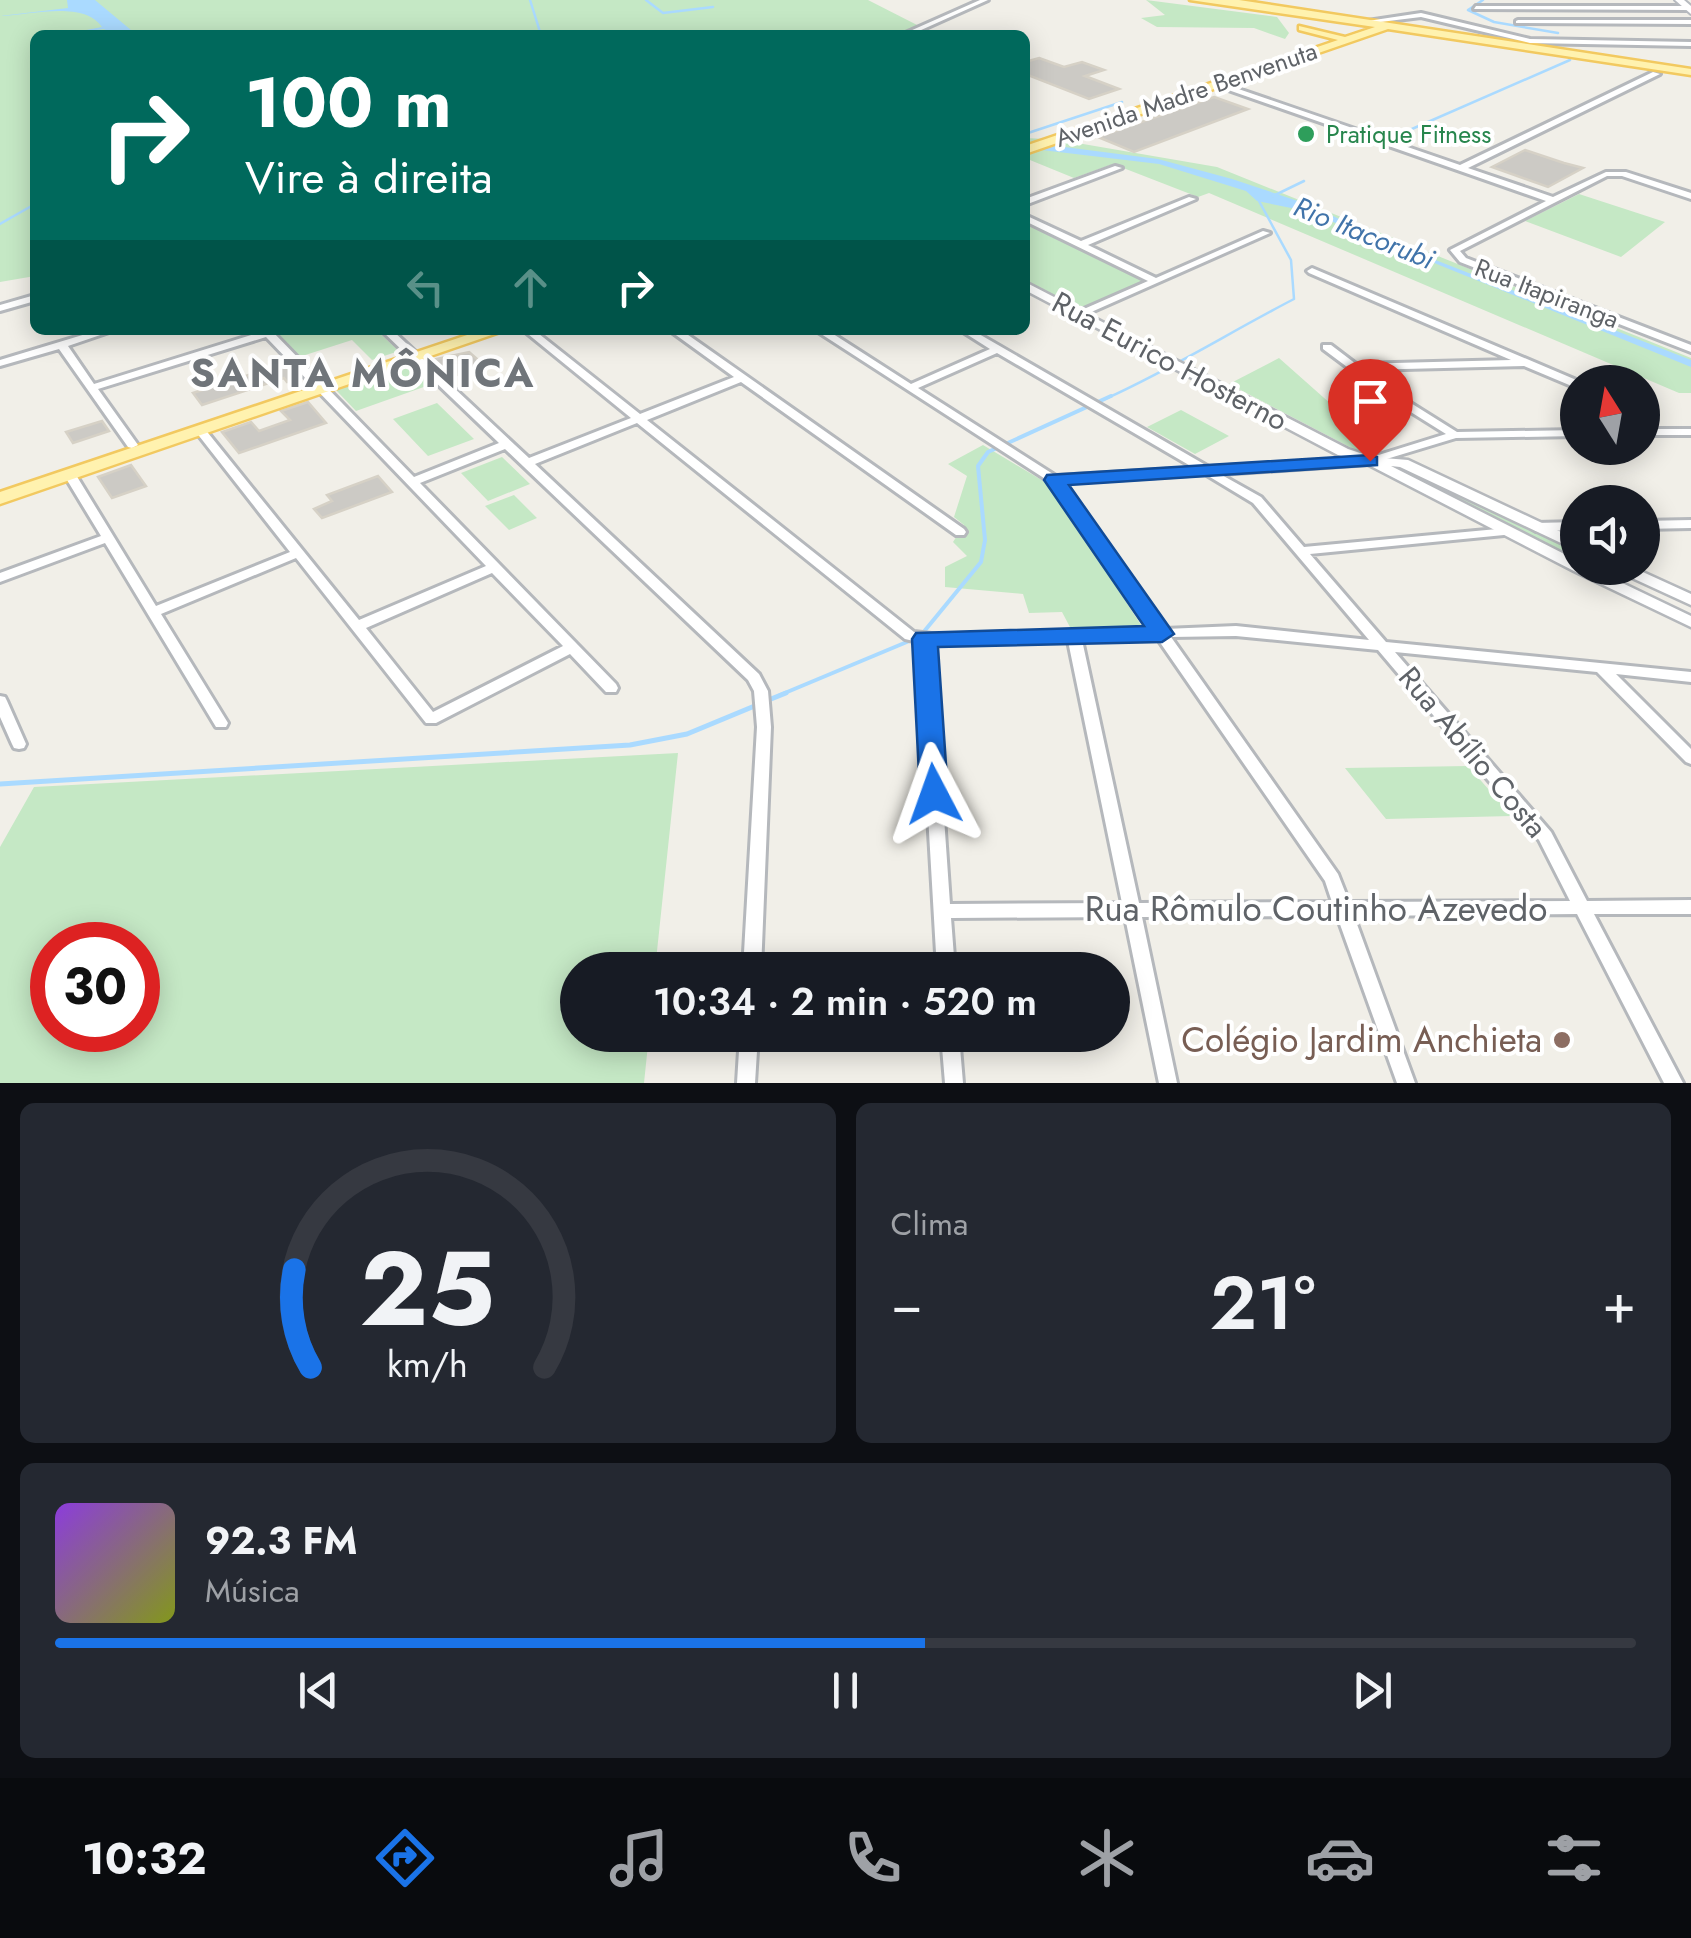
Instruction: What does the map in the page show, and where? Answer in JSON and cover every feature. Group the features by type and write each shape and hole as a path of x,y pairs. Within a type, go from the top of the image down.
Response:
{"main road":[{"path":"1195,0 1387,24 1691,72"},
{"path":"1219,0 1361,23"},
{"path":"1680,0 1690,10"},
{"name":"Avenida Madre Benvenuta","path":"1218,81 1286,52 1304,33 1299,14"},
{"name":"Avenida Madre Benvenuta","path":"1347,37 1361,23"},
{"name":"Avenida Madre Benvenuta","path":"1033,144 1387,24"},
{"path":"1304,33 1347,37"},
{"path":"1304,33 1329,44"},
{"path":"412,354 458,335"},
{"path":"0,490 480,335"},
{"path":"0,498 318,386"}],"street":[{"path":"916,30 985,0"},
{"path":"1595,0 1608,0"},
{"path":"1476,8 1690,10"},
{"path":"1342,18 1387,24 1426,16 1552,44 1691,44"},
{"path":"1518,22 1691,22"},
{"path":"1461,168 1656,74"},
{"path":"1218,81 1553,200 1614,173 1691,196"},
{"path":"1030,200 1118,168"},
{"path":"1080,245 1192,198"},
{"name":"Rua Itapiranga","path":"1553,200 1454,253 1691,349"},
{"path":"1030,220 1155,281"},
{"path":"1080,314 1266,232"},
{"path":"1312,271 1560,377"},
{"name":"Rua Eurico Hosterno","path":"1030,287 1343,452 1370,461"},
{"path":"0,308 30,299"},
{"path":"0,362 92,335"},
{"path":"92,388 254,335"},
{"path":"270,335 611,688"},
{"path":"391,335 754,677 761,691 764,727 753,952"},
{"path":"534,335 918,638 1236,631 1691,677"},
{"path":"682,335 960,532"},
{"path":"828,335 1054,480 1332,880 1406,1083"},
{"name":"Rua Abílio Costa","path":"974,335 1257,500 1545,836 1674,1083"},
{"path":"61,344 132,445"},
{"path":"1327,347 1394,398 1456,435"},
{"path":"910,388 998,349"},
{"path":"1354,367 1526,363"},
{"path":"528,462 741,378"},
{"path":"200,430 431,718 571,648"},
{"path":"1660,432 1691,432"},
{"path":"1370,461 1456,435 1560,434"},
{"path":"410,482 508,444"},
{"path":"1054,480 1370,461 1403,463 1560,538"},
{"path":"1370,461 1398,480 1560,558"},
{"path":"70,474 222,723"},
{"path":"1660,525 1691,524"},
{"path":"1536,527 1560,526"},
{"path":"1301,551 1504,531"},
{"path":"0,578 108,538"},
{"path":"153,612 298,553"},
{"path":"356,627 493,568"},
{"path":"1615,585 1691,622"},
{"path":"1659,585 1691,600"},
{"path":"1074,636 1168,1083"},
{"path":"918,638 944,952"},
{"path":"1601,668 1691,758"},
{"path":"0,701 20,744"},
{"name":"Rua Rômulo Coutinho Azevedo","path":"941,911 1691,907"},
{"path":"746,1083 748,1052"},
{"path":"951,1052 954,1083"}],"green space":[{"path":"0,0 868,0 921,27 30,30 30,277 0,282"},
{"path":"1146,0 1277,17 1289,33 1285,39 1254,28 1157,27 1141,18 1165,15"},
{"path":"1192,88 1054,139 1217,167 1691,358 1691,393 1679,393 1660,385 1660,365 1613,365 1209,193 1198,197 1113,164 1074,178 1030,160 1030,138 1046,139"},
{"path":"1579,194 1665,222 1621,257 1525,221"},
{"path":"1030,225 1145,282 1081,310 1030,283"},
{"path":"274,335 381,335 399,351 372,360 352,340 296,358"},
{"path":"1279,358 1376,444 1361,453 1229,384"},
{"path":"413,362 435,383 356,411 335,389"},
{"path":"437,403 474,439 428,456 393,419"},
{"path":"1181,410 1229,436 1195,454 1147,427"},
{"path":"983,445 1050,485 1141,625 1071,629 1062,612 1029,613 1023,594 945,587 945,567 967,556 953,542 964,525 954,517 967,476 948,464"},
{"path":"502,457 530,484 488,501 461,473"},
{"path":"1398,467 1560,543 1560,551 1393,471"},
{"path":"514,495 537,518 509,530 485,506"},
{"path":"678,753 657,952 560,952 560,1052 647,1052 644,1083 0,1083 0,847 34,787"},
{"path":"1468,766 1512,816 1386,819 1345,768"}],"water":[{"path":"67,0 95,0 131,30 86,30 102,27 94,19 70,11 0,16 68,8"},
{"name":"Rio Itacorubi","path":"1030,143 1158,159 1313,206 1369,234 1691,360 1691,367 1306,211 1257,201 1246,191 1159,164 1030,149"}],"building":[{"path":"1039,58 1064,67 1082,62 1104,70 1085,76 1119,89 1089,99 1030,76 1030,61"},
{"path":"1214,97 1248,109 1134,152 1098,137"},
{"path":"1525,150 1583,168 1548,187 1492,167"},
{"path":"469,352 485,366 450,377 432,360"},
{"path":"286,363 300,378 287,382 284,378 202,405 193,393"},
{"path":"308,402 326,423 239,453 222,432 251,422 259,431 290,420 281,411"},
{"path":"102,421 109,431 73,443 66,432"},
{"path":"131,465 146,486 112,498 98,477"},
{"path":"378,476 392,492 322,518 314,509 332,501 327,495"}],"waterway":[{"path":"530,0 539,30"},
{"path":"646,0 663,13 713,7"},
{"path":"1483,0 1468,10 1494,22 1558,33"},
{"path":"1389,139 1570,60"},
{"path":"1030,132 1122,102"},
{"name":"Rio Itacorubi","path":"1273,196 1304,181"},
{"path":"1105,399 1294,299 1291,260 1259,201"},
{"path":"0,224 30,207"},
{"path":"922,634 981,562 985,540 978,466 988,452 1111,396"},
{"path":"780,695 914,639"},
{"path":"766,701 786,693"},
{"path":"0,784 630,745 687,734 757,705"}],"place":[{"name":"Pratique Fitness","path":"1306,134"},
{"name":"Colégio Jardim Anchieta","path":"1562,1040"}],"district":[{"name":"SANTA MÔNICA","path":"363,373"}],"route":[{"path":"934,794 925,639 1162,634 1054,480 1370,461"}]}
